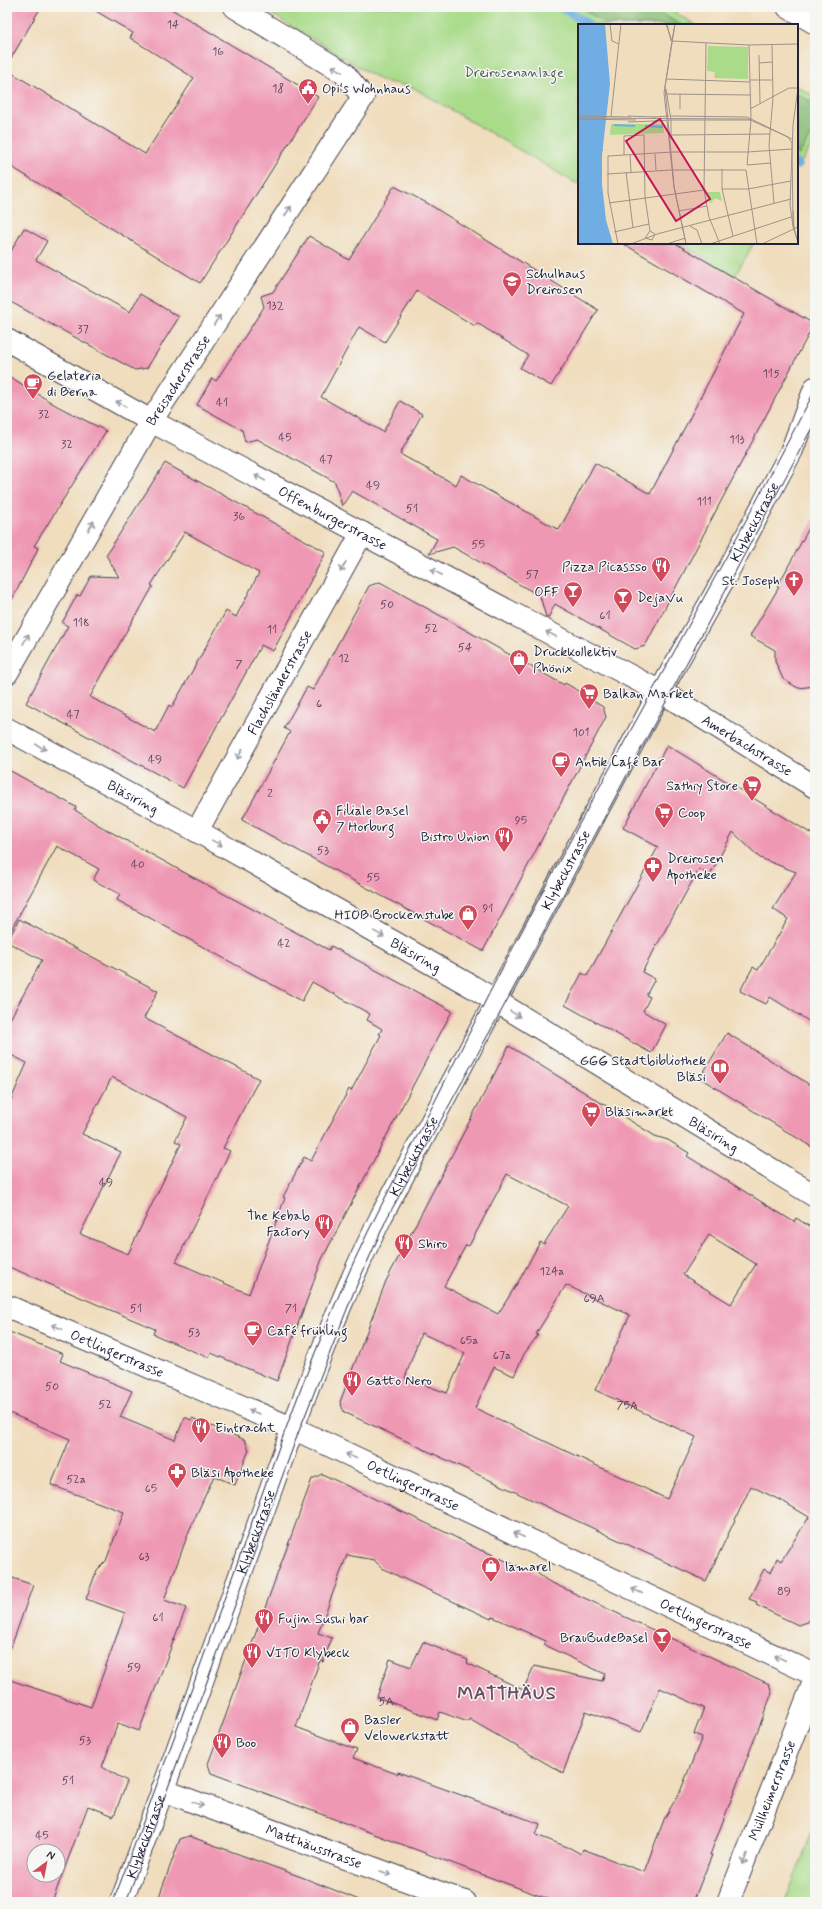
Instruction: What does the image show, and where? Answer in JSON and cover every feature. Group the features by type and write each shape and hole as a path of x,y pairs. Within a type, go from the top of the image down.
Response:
{"street":[{"name":"Breisacherstrasse","path":"7,673 151,421 363,97 344,73 235,7"},
{"path":"788,7 815,23"},
{"name":"Offenburgerstrasse","path":"7,340 151,421 660,692"},
{"name":"Klybeckstrasse","path":"121,1902 293,1428 339,1307 356,1267 495,1001 660,692 727,573 792,450 815,388"},
{"path":"792,450 815,411"},
{"name":"Klybeckstrasse","path":"792,450 815,429"},
{"name":"Flachsländerstrasse","path":"197,831 362,533"},
{"name":"Amerbachstrasse","path":"660,692 815,787"},
{"name":"Bläsiring","path":"7,728 197,831 473,987 815,1196"},
{"name":"Oetlingerstrasse","path":"7,1306 293,1428 815,1675"},
{"name":"Müllheimerstrasse","path":"728,1902 815,1679"},
{"name":"Matthäusstrasse","path":"162,1790 465,1902"}],"green space":[{"name":"Dreirosenanlage","path":"260,7 666,7 694,24 578,24 578,184 412,87 382,81"},
{"path":"580,7 651,7 679,24 605,24"},
{"path":"798,87 815,97 815,139 798,168"},
{"path":"798,95 815,104 815,128 799,155"},
{"path":"681,244 753,244 735,276"},
{"path":"815,1824 815,1902 785,1902"}],"building":[{"path":"7,7 41,7 7,65"},
{"path":"89,7 168,7 318,97 200,283 7,164 7,70 145,154 194,78 130,38 133,33"},
{"path":"394,186 427,203 598,310 551,386 520,368 528,355 477,323 475,326 417,291 385,342 359,327 321,397 383,432 400,401 422,414 400,454 456,485 461,475 559,530 595,463 650,494 744,314 624,244 677,244 814,324 645,646 635,649 555,604 548,618 546,617 540,596 453,547 429,554 437,539 352,491 342,506 335,482 257,439 245,442 242,430 197,405 212,378 216,381 264,307 261,296 273,292 309,236 349,260"},
{"path":"24,228 47,241 36,260 130,312 140,294 179,317 147,368 135,370 7,300 7,258"},
{"path":"7,375 57,406 106,431 34,546 38,548 35,555 7,609"},
{"path":"165,463 326,552 273,651 261,645 183,788 26,703 68,626 62,623 77,595 80,596 91,576 119,577 106,555","holes":["185,532 259,573 236,617 226,611 172,707 169,705 155,732 90,697 153,586 151,585"]},
{"name":"St. Joseph","path":"815,517 815,686 798,688 783,679 775,661 775,650 750,636 779,587 777,587"},
{"path":"380,582 564,685 565,683 591,698 590,699 603,707 606,717 483,951 242,820 290,732 284,728 307,687 313,690 369,586"},
{"path":"667,745 815,836 815,1025 770,997 766,1004 740,991 753,967 758,970 788,919 773,909 796,872 760,858 733,832 710,875 699,869 642,972 655,979 646,995 650,997 643,1011 666,1025 651,1053 565,1005 582,973 587,976 658,847 623,828"},
{"path":"7,769 76,807 75,810 100,826 196,879 329,950 331,946 452,1011 322,1259 277,1381 211,1353 209,1358 153,1334 155,1329 7,1266 7,1109 27,1063 7,1053 7,1025 42,960 7,942 19,919 158,991 144,1018 259,1079 223,1148 230,1151 176,1262 249,1294 285,1198 283,1197 304,1157 311,1161 349,1089 351,1091 381,1035 379,1034 382,1029 367,1020 370,1014 312,982 302,1001 117,900 120,894 93,880 99,869 57,846 7,937","holes":["112,1077 187,1117 175,1141 181,1144 128,1254 80,1234 121,1152 82,1134"]},
{"path":"727,1033 815,1088 815,1149 700,1078"},
{"path":"509,1046 655,1136 668,1140 689,1153 687,1156 794,1222 796,1218 815,1230 815,1610 808,1622 798,1625 756,1605 757,1602 749,1599 764,1569 771,1573 777,1558 781,1561 809,1517 784,1502 751,1486 706,1581 344,1412 340,1402 386,1281","holes":["507,1174 568,1206 544,1244 540,1242 520,1279 498,1314 444,1286 466,1245 469,1246","709,1235 756,1264 731,1304 683,1275","566,1285 630,1315 595,1390 696,1437 667,1499 475,1408 494,1367 514,1376 524,1354 538,1335 536,1334","421,1333 465,1353 447,1393 405,1378"]},
{"path":"7,1331 63,1354 60,1361 132,1391 120,1417 175,1440 185,1417 191,1420 192,1418 245,1440 249,1450 235,1485 214,1476 189,1531 164,1600 186,1608 139,1731 118,1723 102,1767 127,1781 114,1816 88,1806 66,1865 66,1843 26,1843 26,1883 59,1883 52,1902 7,1902 7,1679 91,1707 125,1613 86,1599 97,1570 106,1561 124,1512 51,1485 70,1439 7,1412"},
{"path":"322,1474 482,1551 528,1571 530,1568 548,1581 769,1684 772,1693 693,1902 556,1902 211,1773 208,1764 312,1479","holes":["347,1555 374,1560 382,1568 398,1576 491,1619 493,1617 546,1641 544,1645 605,1674 602,1681 534,1666 523,1690 467,1663 468,1660 423,1642 411,1667 390,1659 377,1697 437,1720 440,1712 468,1722 469,1719 563,1773 586,1711 641,1732 660,1688 704,1708 694,1734 702,1737 680,1792 665,1817 644,1872 583,1849 581,1854 570,1848 536,1835 540,1824 398,1772 397,1774 353,1758 357,1750 296,1727 320,1660 323,1662 332,1638 318,1633"]},
{"path":"7,1576 33,1585 10,1650 7,1649"},
{"path":"189,1836 304,1878 359,1900 359,1902 157,1902 180,1839"}],"waterway":[{"path":"562,7 588,24"}],"tram line":[{"path":"113,1902 163,1769 290,1417 328,1320 354,1260 494,985 584,814 724,561 815,390"},
{"path":"126,1902 299,1431 353,1294 387,1218 504,1006 815,422"}],"place":[{"name":"Opi‘s Wohnhaus","path":"308,105"},
{"name":"Schulhaus Dreirosen","path":"512,298"},
{"name":"Gelateria di Berna","path":"33,400"},
{"name":"Pizza Picassso","path":"661,583"},
{"name":"St. Joseph","path":"794,597"},
{"name":"OFF","path":"573,608"},
{"name":"DejaVu","path":"623,614"},
{"name":"Druckkollektiv Phönix","path":"519,676"},
{"name":"Balkan Market","path":"589,710"},
{"name":"Antik Café Bar","path":"561,778"},
{"name":"Sathiy Store","path":"752,802"},
{"name":"Coop","path":"664,829"},
{"name":"Filiale Basel 7 Horburg","path":"322,835"},
{"name":"Bistro Union","path":"504,853"},
{"name":"Dreirosen Apotheke","path":"653,883"},
{"name":"HIOB Brockenstube","path":"468,931"},
{"name":"GGG Stadtbibliothek Bläsi","path":"720,1085"},
{"name":"Bläsimarkt","path":"591,1128"},
{"name":"The Kebab Factory","path":"324,1240"},
{"name":"Shiro","path":"404,1260"},
{"name":"Café frühling","path":"253,1347"},
{"name":"Gatto Nero","path":"352,1397"},
{"name":"Eintracht","path":"201,1444"},
{"name":"Bläsi Apotheke","path":"177,1489"},
{"name":"lamarel","path":"491,1583"},
{"name":"Fujin Sushi bar","path":"264,1635"},
{"name":"BrauBudeBasel","path":"662,1654"},
{"name":"VITO Klybeck","path":"252,1669"},
{"name":"Basler Velowerkstatt","path":"350,1744"},
{"name":"Boo","path":"222,1759"}],"district":[{"name":"MATTHÄUS","path":"507,1693"}]}
